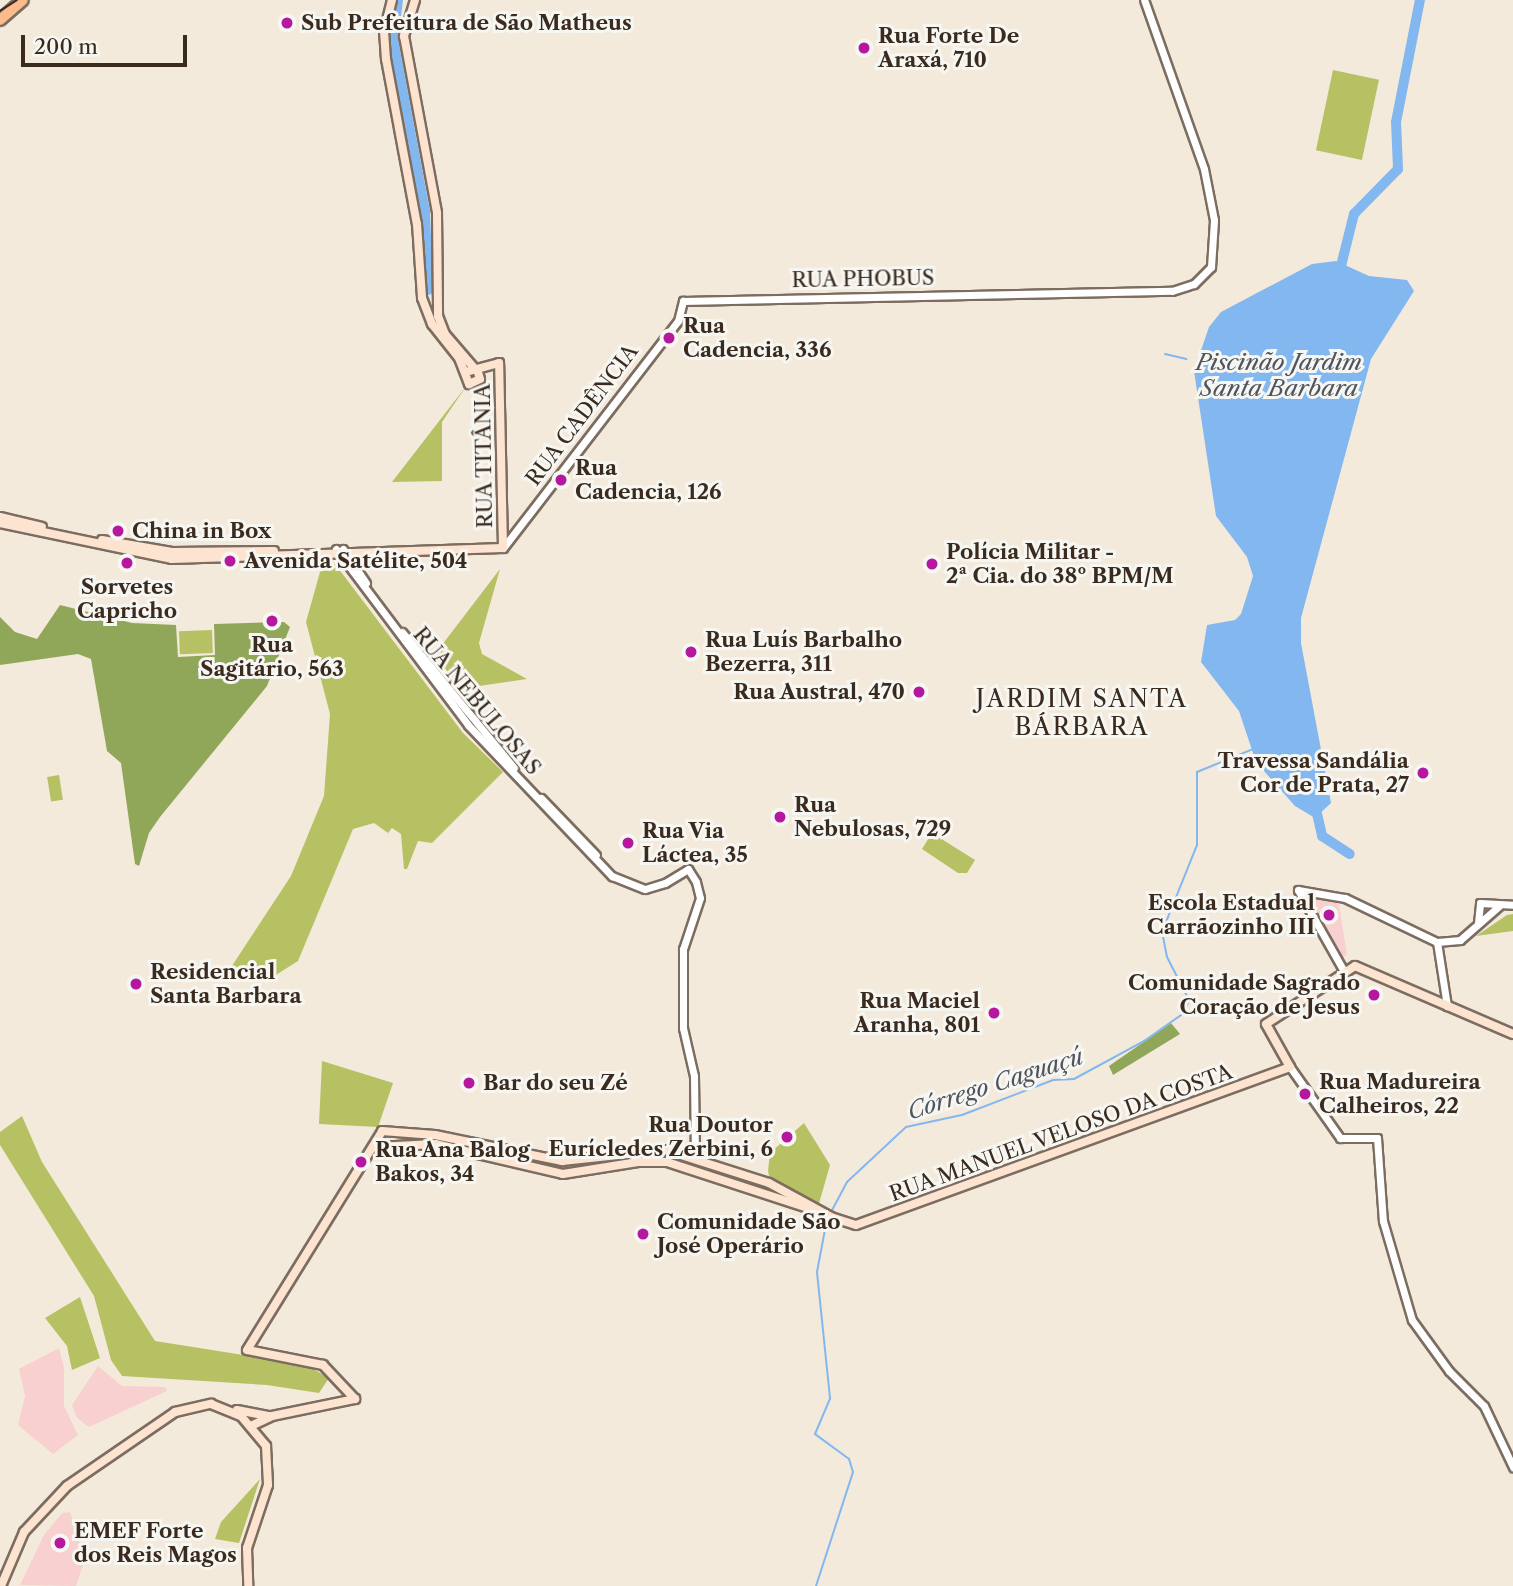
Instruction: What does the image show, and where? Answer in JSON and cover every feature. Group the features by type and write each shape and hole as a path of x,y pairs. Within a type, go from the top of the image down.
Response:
{"highway":[{"path":"0,20 23,0"}],"main road":[{"path":"392,0 384,31 386,59 417,224 422,298 432,324 474,371 499,375"},
{"path":"415,0 404,36 438,225 438,316 442,329 474,371"},
{"name":"RUA TITÂNIA","path":"474,371 499,363 503,548"},
{"path":"0,517 157,551 503,548"},
{"path":"0,523 188,560 340,551"},
{"path":"1290,1067 1266,1024 1356,967 1513,1034"},
{"name":"RUA MANUEL VELOSO DA COSTA","path":"763,1187 841,1222 858,1224 1290,1067"},
{"path":"253,1425 272,1416 355,1399 323,1364 247,1350 375,1147 382,1131 435,1135 562,1161 654,1149 695,1158 763,1187"},
{"path":"375,1147 435,1144 562,1174 652,1160 763,1187"},
{"path":"1,1586 24,1532 67,1486 175,1412 200,1405 272,1416"},
{"path":"230,1408 253,1425 266,1446 270,1475 247,1548 248,1586"}],"street":[{"name":"RUA PHOBUS","path":"683,301 1172,291 1194,284 1211,267 1214,255 1214,220 1204,169 1144,0"},
{"name":"RUA CADÊNCIA","path":"503,548 678,321 683,301"},
{"name":"RUA NEBULOSAS","path":"340,551 468,726 603,866 626,885 645,889 666,883 688,869 700,898 683,949 683,1042 692,1073 695,1158"},
{"path":"1345,973 1298,890 1345,898 1437,942 1460,940 1499,906"},
{"path":"1478,923 1480,903 1513,905"},
{"path":"1437,942 1447,1006"},
{"path":"1290,1067 1340,1138 1377,1138 1383,1221 1412,1321 1449,1371 1484,1406 1513,1467"}],"shaded area":[{"name":"Escola Estadual Carrãozinho III","path":"1325,895 1338,899 1347,955 1341,957 1304,896"},
{"path":"59,1348 64,1368 64,1406 78,1435 53,1454 18,1425 25,1396 19,1369"},
{"path":"98,1366 122,1386 165,1387 167,1391 89,1427 77,1418 72,1405"},
{"name":"EMEF Forte dos Reis Magos","path":"70,1512 85,1559 76,1586 20,1585 44,1535 62,1513"}],"green space":[{"path":"1333,70 1379,80 1362,160 1316,150"},
{"path":"467,385 442,422 442,481 392,482"},
{"path":"335,564 463,733 503,772 432,843 418,841 407,869 404,869 401,834 392,828 388,833 374,823 353,829 298,961 271,978 222,981 291,876 324,796 330,714 306,622 320,572"},
{"path":"500,569 479,643 482,654 527,679 479,686 453,684 432,658"},
{"path":"60,605 132,623 176,625 178,657 215,655 214,624 284,622 290,627 267,686 160,817 149,833 139,866 135,864 121,763 107,751 91,659 78,654 0,665 0,617 15,632 37,639"},
{"path":"212,630 213,653 180,654 179,631"},
{"path":"59,775 63,800 51,802 47,777"},
{"path":"932,833 975,860 967,873 958,873 922,849"},
{"path":"1513,914 1513,931 1476,936 1507,915"},
{"path":"1171,1023 1180,1034 1113,1075 1109,1066"},
{"path":"322,1061 393,1083 378,1127 319,1124"},
{"path":"22,1116 42,1162 155,1341 306,1365 329,1378 319,1393 267,1385 122,1376 111,1360 94,1296 0,1145 0,1132"},
{"path":"804,1123 830,1165 818,1207 790,1188 770,1181 768,1171 770,1153"},
{"path":"80,1297 100,1358 72,1370 67,1346 45,1318"},
{"path":"260,1479 239,1543 215,1539 221,1522"}],"water":[{"name":"Piscinão Jardim Santa Barbara","path":"1336,261 1369,276 1407,280 1414,291 1371,359 1301,618 1301,643 1331,803 1315,818 1295,806 1256,762 1239,711 1201,662 1207,625 1235,620 1241,614 1253,576 1247,557 1216,516 1194,371 1209,327 1221,312 1312,264"}],"waterway":[{"path":"398,0 393,39 425,211 428,290"},
{"path":"1339,274 1354,214 1398,169 1396,122 1420,0"},
{"name":"Córrego Caguaçú","path":"1165,354 1186,359"},
{"name":"Córrego Caguaçú","path":"830,1214 847,1182 906,1127 962,1115 1053,1080 1074,1079 1144,1041 1184,1013 1189,1000 1167,957 1162,932 1197,845 1197,772 1253,749"},
{"path":"1315,805 1322,836 1350,854"},
{"name":"Córrego Caguaçú","path":"816,1586 853,1472 849,1459 815,1434 830,1398 817,1272 827,1219"}],"railway":[{"path":"0,11 17,0"}],"place":[{"name":"Sub Prefeitura de São Matheus","path":"287,23"},
{"name":"Rua Forte De Araxá, 710","path":"864,48"},
{"name":"Rua Cadencia, 336","path":"669,338"},
{"name":"Rua Cadencia, 126","path":"561,480"},
{"name":"China in Box","path":"118,531"},
{"name":"Avenida Satélite, 504","path":"230,561"},
{"name":"Sorvetes Capricho","path":"127,563"},
{"name":"Polícia Militar - 2ª Cia. do 38º BPM/M","path":"932,564"},
{"name":"Rua Sagitário, 563","path":"272,621"},
{"name":"Rua Luís Barbalho Bezerra, 311","path":"691,652"},
{"name":"Rua Austral, 470","path":"919,692"},
{"name":"Travessa Sandália Cor de Prata, 27","path":"1423,773"},
{"name":"Rua Nebulosas, 729","path":"780,817"},
{"name":"Rua Via Láctea, 35","path":"628,843"},
{"name":"Escola Estadual Carrãozinho III","path":"1329,915"},
{"name":"Residencial Santa Barbara","path":"136,984"},
{"name":"Comunidade Sagrado Coração de Jesus","path":"1374,995"},
{"name":"Rua Maciel Aranha, 801","path":"994,1013"},
{"name":"Bar do seu Zé","path":"469,1083"},
{"name":"Rua Madureira Calheiros, 22","path":"1305,1094"},
{"name":"Rua Doutor Eurícledes Zerbini, 6","path":"787,1137"},
{"name":"Rua Ana Balog Bakos, 34","path":"361,1162"},
{"name":"Comunidade São José Operário","path":"643,1234"},
{"name":"EMEF Forte dos Reis Magos","path":"60,1543"}],"district":[{"name":"JARDIM SANTA BÁRBARA","path":"1082,713"}]}
